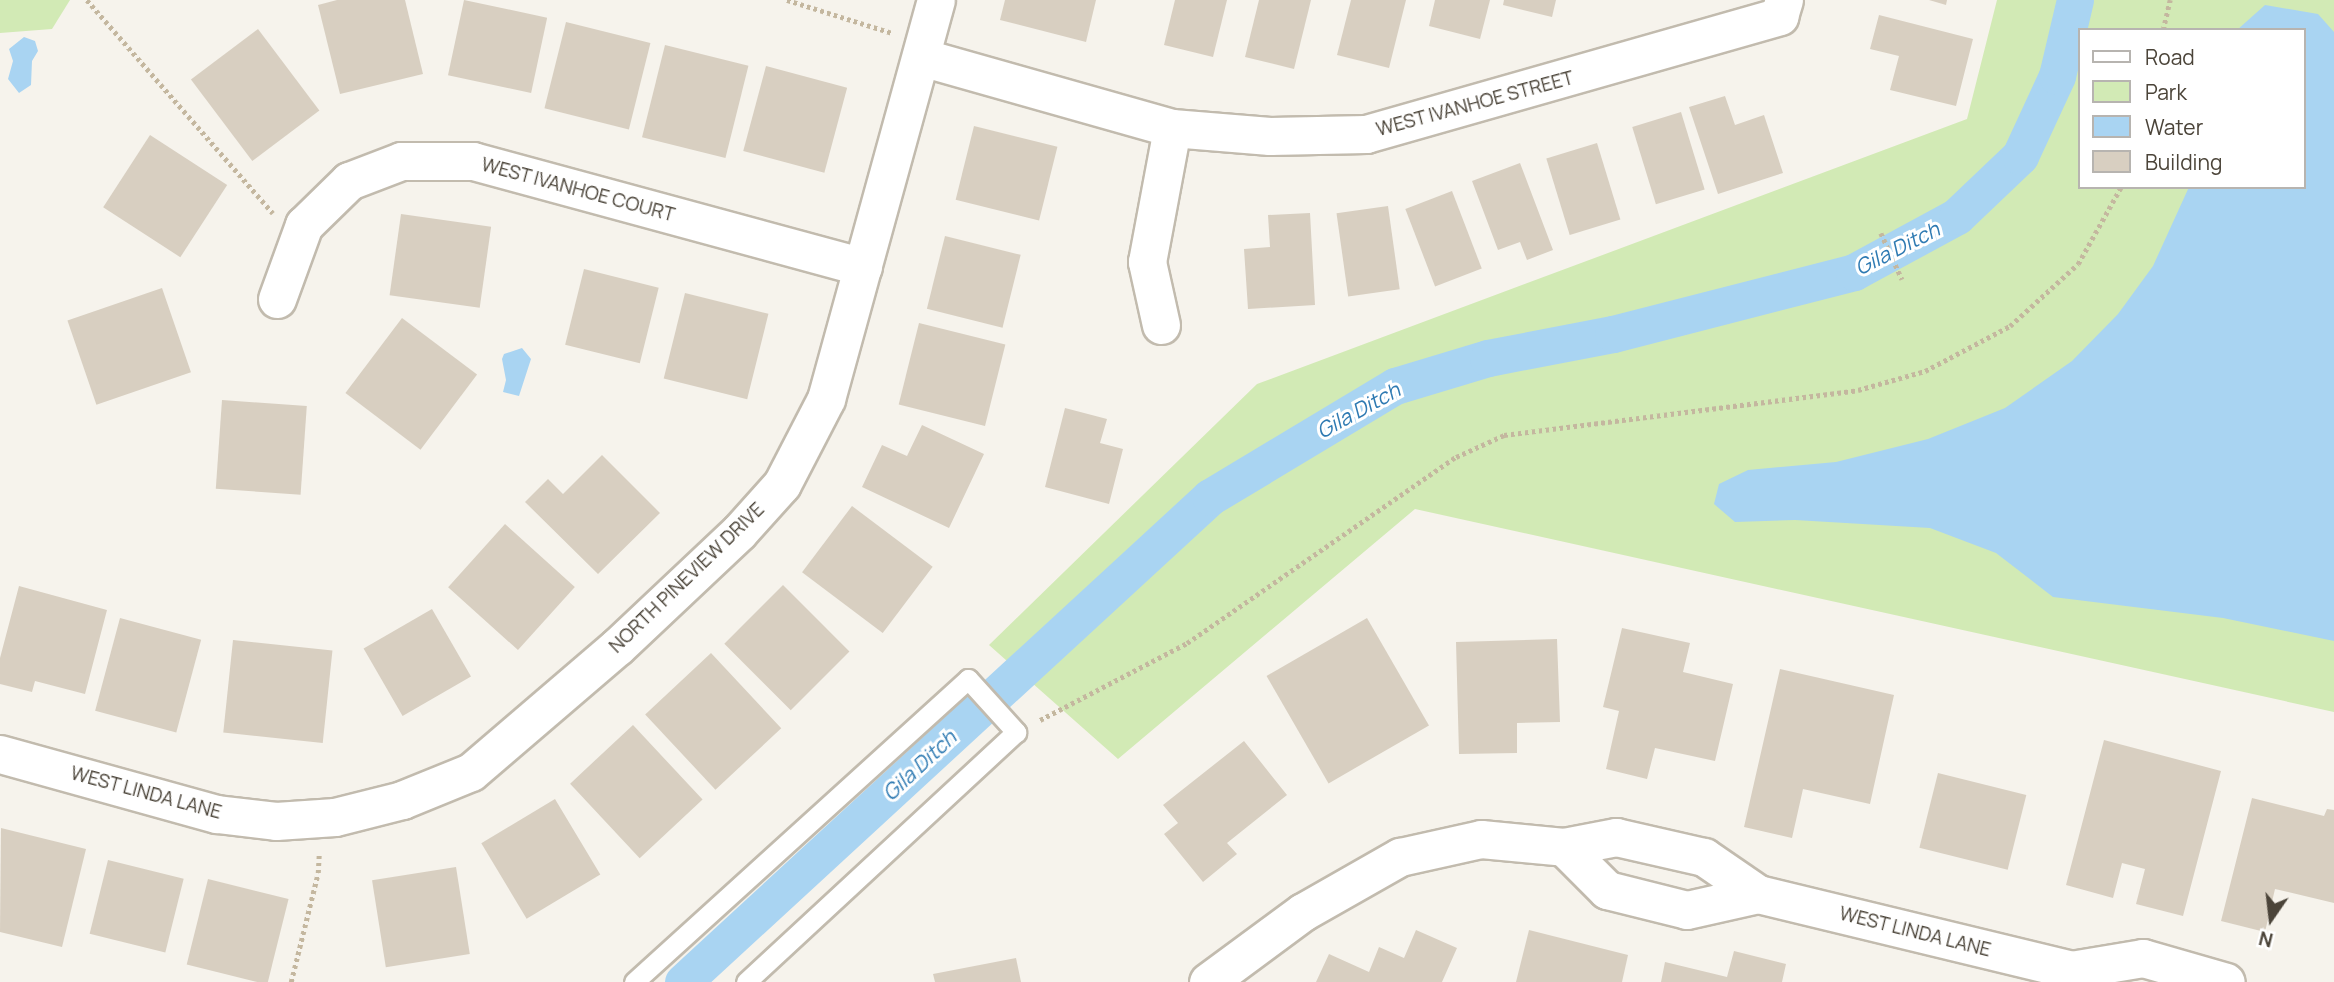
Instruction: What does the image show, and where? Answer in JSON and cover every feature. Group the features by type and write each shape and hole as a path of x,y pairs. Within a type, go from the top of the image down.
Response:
{"street":[{"name":"NORTH PINEVIEW DRIVE","path":"333,833 402,800 471,772 617,647 739,532 782,484 826,400 936,0"},
{"name":"WEST IVANHOE STREET","path":"923,49 1172,128 1270,136 1366,134 1782,8"},
{"path":"1161,325 1147,261 1172,128"},
{"name":"WEST IVANHOE COURT","path":"277,299 304,225 349,181 401,161 473,162 863,267"},
{"name":"WEST LINDA LANE","path":"0,754 217,814 276,821 333,833"},
{"name":"WEST LINDA LANE","path":"1208,982 1303,912 1400,857 1480,839 1564,847 1616,837 1704,858 1758,894 2079,976 2143,958 2226,982"},
{"name":"WEST LINDA LANE","path":"1564,847 1607,890 1687,910 1758,894"}],"lane":[{"path":"634,982 968,679 1016,732 746,982"}],"path":[{"path":"87,0 298,242"},
{"path":"787,0 923,49"},
{"path":"2163,28 2170,0"},
{"path":"1016,732 1187,643 1456,457 1504,436 1858,390 1925,371 2010,326 2078,264 2120,189"},
{"path":"1881,233 1902,279"},
{"path":"291,982 318,873 319,850 333,833"}],"green space":[{"path":"0,0 70,0 52,29 0,33"},
{"path":"1997,0 2334,0 2334,712 1415,509 1118,759 989,645 1257,384 1967,119"}],"water":[{"path":"2265,5 2318,14 2334,32 2334,641 2223,618 2053,597 1996,553 1930,528 1795,520 1735,522 1714,504 1719,484 1748,470 1836,462 1928,439 2005,408 2072,361 2118,314 2153,266 2188,189 2306,189 2306,28 2239,28"},
{"path":"24,37 35,41 38,51 32,61 31,85 19,93 8,79 13,61 9,49"},
{"path":"522,348 531,359 519,396 503,392 506,380 502,359 504,354"}],"building":[{"path":"337,0 405,0 423,74 340,94 318,5"},
{"path":"464,0 547,18 531,93 448,75"},
{"path":"1005,0 1096,0 1086,42 1000,20"},
{"path":"1175,0 1227,0 1213,57 1164,45"},
{"path":"1259,0 1311,0 1294,69 1245,57"},
{"path":"1351,0 1406,0 1389,68 1337,55"},
{"path":"1435,0 1490,0 1480,39 1429,26"},
{"path":"1504,0 1556,0 1552,17 1503,5"},
{"path":"1929,0 1947,0 1946,5"},
{"path":"1879,15 1973,39 1956,106 1890,90 1899,56 1870,49"},
{"path":"566,22 650,43 629,129 544,108"},
{"path":"258,29 319,110 252,161 191,80"},
{"path":"665,45 748,66 725,158 642,137"},
{"path":"766,66 847,88 824,173 743,151"},
{"path":"1725,96 1735,125 1764,115 1783,173 1718,194 1689,107"},
{"path":"1681,112 1705,189 1656,204 1632,127"},
{"path":"974,126 1057,147 1039,221 956,200"},
{"path":"150,135 227,185 180,257 103,207"},
{"path":"1597,143 1620,220 1570,235 1546,158"},
{"path":"1520,163 1553,250 1527,260 1520,242 1498,250 1472,181"},
{"path":"1452,191 1482,268 1435,286 1405,209"},
{"path":"1388,206 1400,289 1348,296 1337,213"},
{"path":"1310,213 1315,305 1248,309 1244,249 1270,247 1268,215"},
{"path":"401,214 491,227 480,308 390,295"},
{"path":"945,236 1021,255 1003,328 927,309"},
{"path":"584,269 659,288 640,363 565,345"},
{"path":"162,288 191,372 96,405 67,321"},
{"path":"685,293 768,314 747,399 664,378"},
{"path":"402,318 477,375 421,450 345,393"},
{"path":"919,323 1005,345 985,426 899,405"},
{"path":"222,400 307,406 301,495 216,489"},
{"path":"1065,408 1107,419 1100,443 1123,449 1109,504 1045,487"},
{"path":"922,425 984,454 949,528 862,487 882,445 907,456"},
{"path":"602,455 660,513 598,574 525,502 548,479 563,494"},
{"path":"852,506 933,567 883,633 802,572"},
{"path":"505,524 575,587 518,650 448,587"},
{"path":"783,585 849,651 791,710 724,644"},
{"path":"19,586 107,610 85,694 35,681 32,692 0,684 0,658"},
{"path":"432,609 471,677 403,716 364,648"},
{"path":"120,618 201,640 176,732 95,711"},
{"path":"1367,618 1429,725 1329,783 1267,676"},
{"path":"1622,628 1690,643 1683,672 1733,684 1715,761 1655,748 1647,779 1606,769 1619,711 1603,707"},
{"path":"1557,639 1560,722 1517,723 1517,753 1459,754 1456,642"},
{"path":"233,640 332,650 323,743 223,732"},
{"path":"711,653 781,728 715,790 645,714"},
{"path":"1780,669 1894,695 1870,804 1803,789 1792,838 1744,827"},
{"path":"633,725 703,800 640,858 570,784"},
{"path":"2104,740 2221,771 2183,916 2136,904 2145,869 2122,863 2113,898 2066,885"},
{"path":"1244,741 1287,795 1227,843 1237,854 1203,882 1164,834 1178,823 1163,805"},
{"path":"1938,773 2026,795 2008,870 1919,848"},
{"path":"2252,798 2324,816 2327,809 2334,810 2334,903 2275,889 2265,932 2221,921"},
{"path":"555,799 600,874 527,919 481,843"},
{"path":"1,828 86,849 62,947 0,932"},
{"path":"108,860 184,879 165,953 90,934"},
{"path":"456,867 470,954 386,967 372,880"},
{"path":"208,879 289,899 268,982 257,982 187,964"},
{"path":"1416,930 1457,948 1442,982 1316,982 1329,954 1369,972 1379,947 1404,958"},
{"path":"1529,930 1628,955 1622,982 1516,982"},
{"path":"1734,951 1786,964 1782,982 1661,982 1665,962 1727,977"},
{"path":"1016,958 1021,982 935,982 933,974"}],"waterway":[{"name":"Gila Ditch","path":"683,982 1210,497 1395,386 1488,358 1613,334 1854,272 1957,216 2020,156 2057,76 2075,0"}]}
